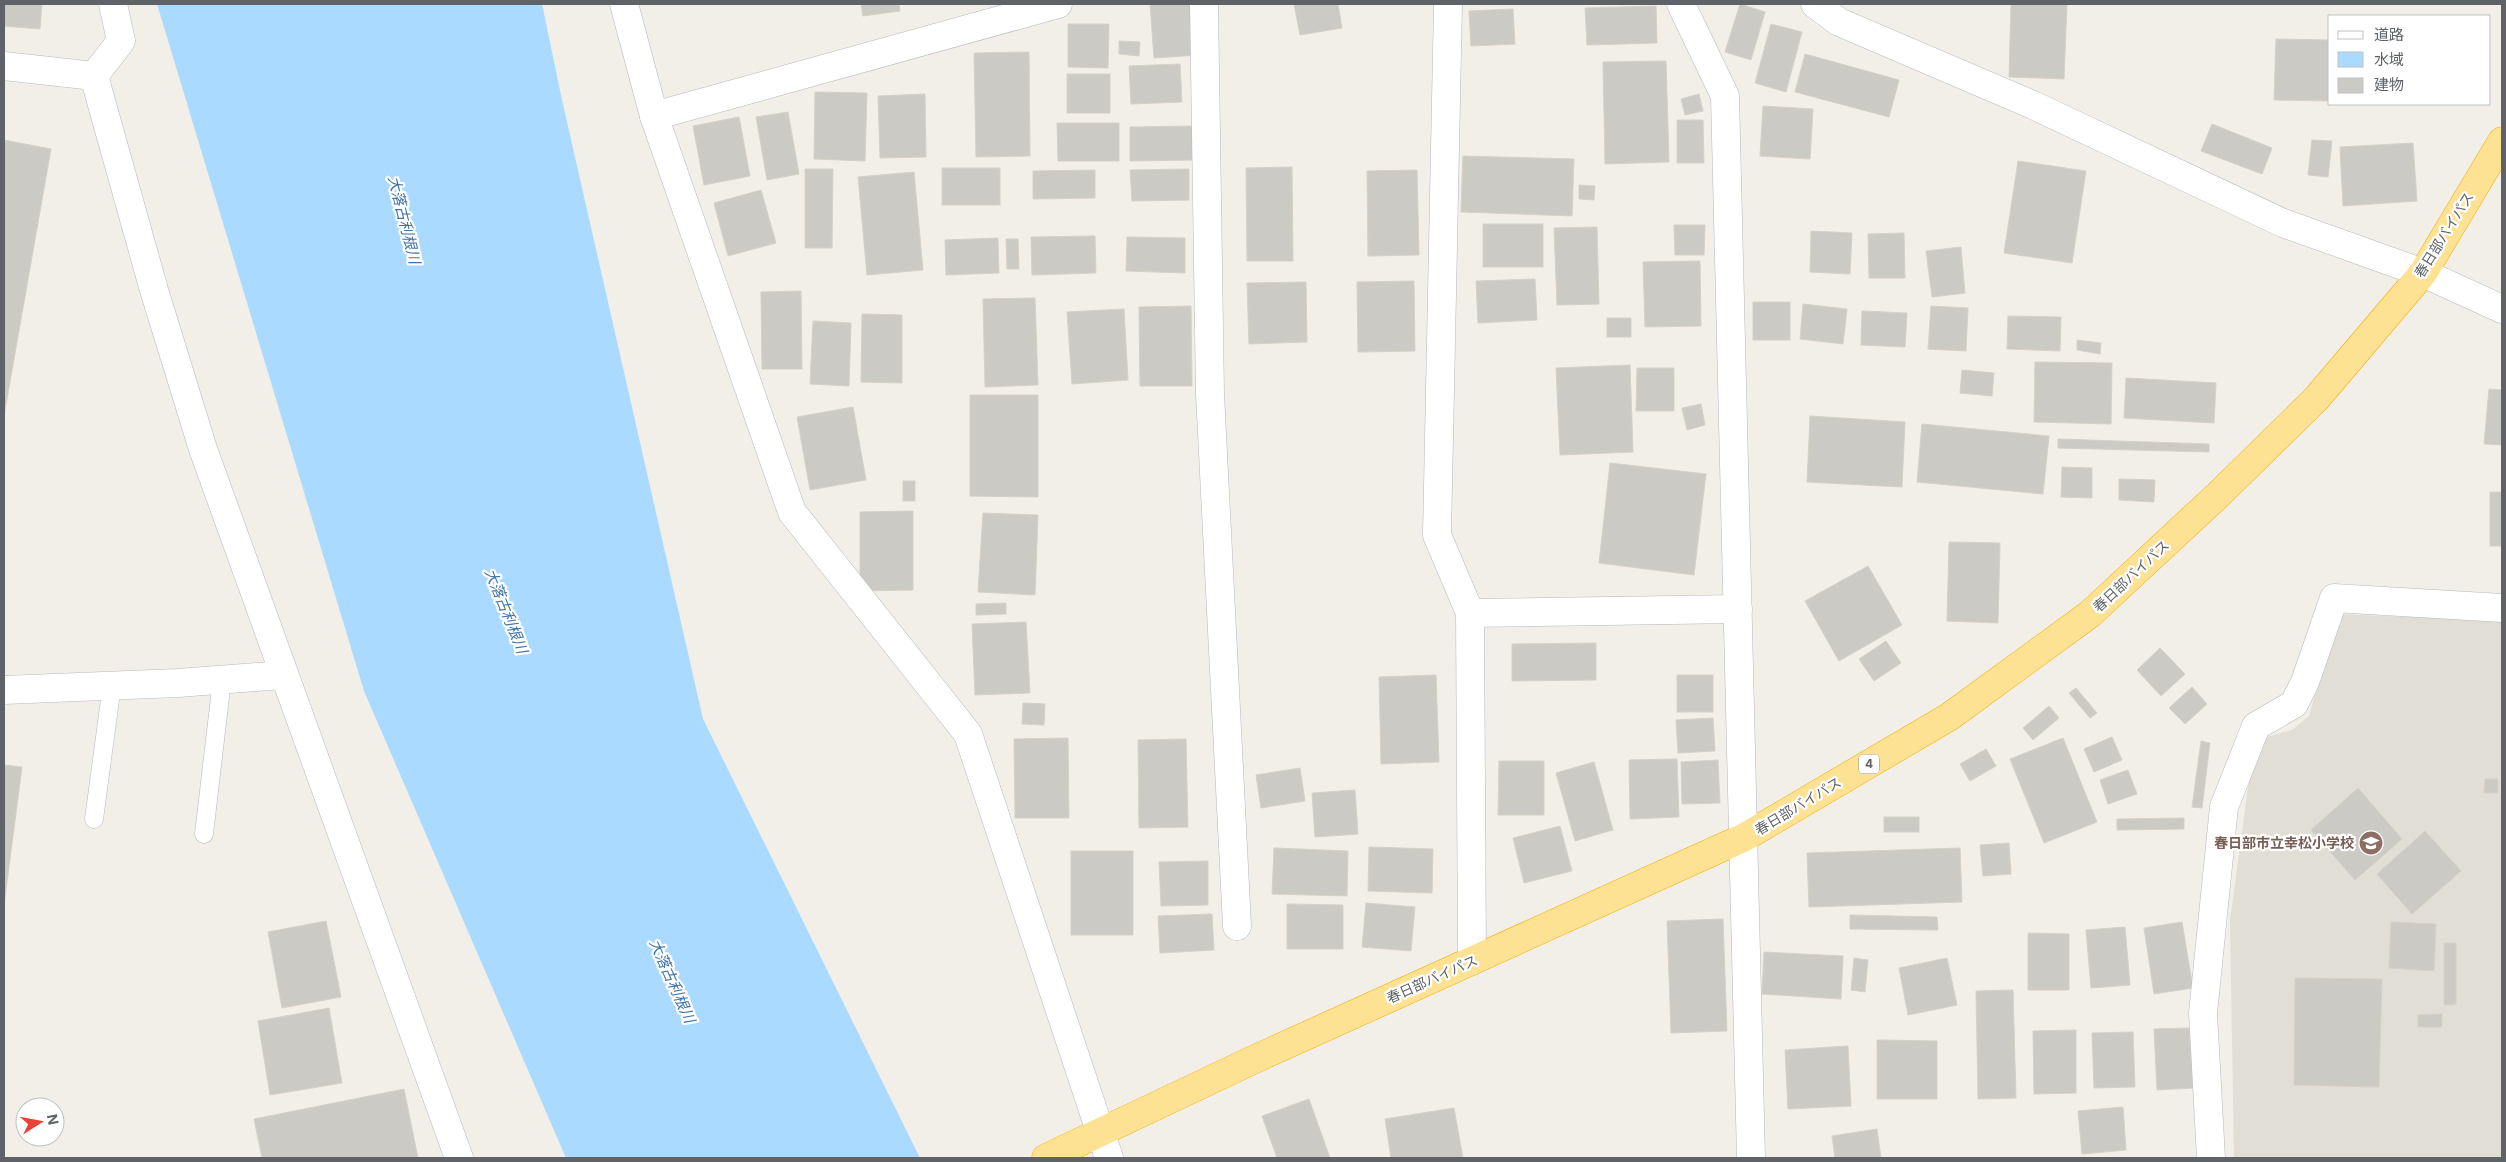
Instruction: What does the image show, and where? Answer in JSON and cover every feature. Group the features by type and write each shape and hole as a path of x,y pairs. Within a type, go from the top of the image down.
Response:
{"highway":[{"name":"春日部バイパス","path":"1053,1155 1105,1146 1255,1059 1743,838 1949,717 2090,614 2218,495 2316,399 2423,273 2502,141"}],"street":[{"path":"94,76 121,41 113,4"},
{"path":"624,4 654,116 792,512 968,734 1105,1146"},
{"path":"654,116 1030,8 1058,4"},
{"path":"1204,4 1210,394 1237,926"},
{"path":"1448,4 1437,535 1470,613 1472,961"},
{"path":"1681,4 1725,96 1751,1158"},
{"path":"1815,4 1839,22 2033,106 2283,223 2423,273 2502,309"},
{"path":"4,66 94,76"},
{"path":"94,76 154,290 203,449 283,676 459,1158"},
{"path":"2211,1158 2203,1013 2224,807 2256,726 2294,704 2306,682 2334,598 2502,608"},
{"path":"1470,613 1738,609"},
{"path":"4,690 283,676"}],"lane":[{"path":"204,834 222,680"},
{"path":"94,819 112,685"}],"shaded area":[{"name":"春日部市立幸松小学校","path":"2338,614 2502,621 2502,1158 2234,1158 2230,920 2251,766 2263,738 2292,730 2309,716"}],"water":[{"name":"大落古利根川","path":"157,4 542,4 562,100 703,719 920,1158 566,1158 364,691"}],"building":[{"path":"4,4 42,4 40,29 4,26"},
{"path":"861,4 899,4 900,11 863,16"},
{"path":"1150,4 1196,4 1199,55 1154,58"},
{"path":"1294,4 1338,4 1342,28 1300,35"},
{"path":"1740,4 1765,12 1751,60 1725,52"},
{"path":"2011,4 2067,4 2064,79 2009,77"},
{"path":"1656,6 1657,43 1587,45 1585,8"},
{"path":"1513,9 1515,44 1471,46 1469,11"},
{"path":"1068,24 1109,24 1108,68 1068,67"},
{"path":"1771,24 1802,32 1786,92 1755,83"},
{"path":"2276,39 2328,40 2328,101 2274,100"},
{"path":"1119,41 1140,42 1139,56 1119,54"},
{"path":"1029,52 1030,156 976,157 974,53"},
{"path":"1805,54 1899,80 1889,117 1795,92"},
{"path":"1666,61 1669,162 1605,164 1603,62"},
{"path":"1180,64 1182,102 1131,104 1129,66"},
{"path":"1067,74 1110,74 1110,113 1067,113"},
{"path":"815,92 867,93 865,161 814,159"},
{"path":"925,94 926,157 880,158 878,96"},
{"path":"1699,94 1703,111 1685,115 1681,99"},
{"path":"1763,106 1813,109 1810,159 1760,156"},
{"path":"788,112 799,174 767,180 756,117"},
{"path":"739,117 750,176 704,185 693,126"},
{"path":"1677,120 1703,120 1704,163 1677,163"},
{"path":"1057,123 1119,123 1119,161 1058,161"},
{"path":"2212,124 2272,148 2262,174 2201,151"},
{"path":"1193,126 1193,160 1130,161 1130,127"},
{"path":"4,140 51,149 4,416"},
{"path":"2312,140 2332,141 2328,177 2308,175"},
{"path":"2413,143 2417,201 2343,206 2340,147"},
{"path":"1463,156 1574,159 1572,216 1461,212"},
{"path":"2018,161 2086,171 2072,263 2004,253"},
{"path":"1292,167 1293,261 1247,261 1246,168"},
{"path":"942,168 1000,168 1000,205 942,205"},
{"path":"805,169 833,169 832,248 805,248"},
{"path":"1189,169 1189,200 1132,201 1130,170"},
{"path":"1095,170 1095,198 1033,199 1033,171"},
{"path":"1417,170 1419,255 1368,256 1367,171"},
{"path":"914,172 923,270 867,275 858,177"},
{"path":"1579,185 1595,186 1594,200 1579,199"},
{"path":"761,190 776,243 728,256 714,203"},
{"path":"1483,224 1543,224 1543,267 1483,267"},
{"path":"1674,225 1705,225 1704,255 1675,255"},
{"path":"1597,227 1599,304 1557,305 1554,228"},
{"path":"1811,231 1852,233 1850,274 1810,272"},
{"path":"1904,233 1905,278 1869,278 1868,234"},
{"path":"1095,236 1096,273 1032,275 1031,237"},
{"path":"1127,237 1185,238 1185,273 1126,271"},
{"path":"998,238 999,273 946,275 945,240"},
{"path":"1006,239 1018,239 1019,269 1007,269"},
{"path":"1961,247 1965,293 1932,297 1926,251"},
{"path":"1700,261 1701,326 1645,327 1643,262"},
{"path":"1535,279 1537,320 1478,323 1476,281"},
{"path":"1414,281 1415,351 1358,352 1357,282"},
{"path":"1306,282 1307,342 1249,344 1247,283"},
{"path":"801,291 802,369 762,369 761,292"},
{"path":"1035,298 1038,385 985,387 983,299"},
{"path":"1753,302 1790,302 1790,340 1753,340"},
{"path":"1803,304 1847,309 1843,344 1800,339"},
{"path":"1191,306 1192,386 1140,386 1139,307"},
{"path":"1931,306 1968,308 1966,351 1928,349"},
{"path":"1124,309 1128,380 1072,384 1067,312"},
{"path":"1862,311 1907,313 1905,347 1861,345"},
{"path":"862,314 902,315 902,383 861,382"},
{"path":"2008,316 2061,317 2060,351 2007,349"},
{"path":"1607,318 1631,318 1631,337 1607,337"},
{"path":"813,321 851,323 849,386 810,384"},
{"path":"2077,340 2101,343 2100,354 2077,350"},
{"path":"2035,362 2112,363 2111,424 2034,422"},
{"path":"1630,365 1633,452 1560,455 1556,368"},
{"path":"1637,368 1674,368 1674,411 1636,411"},
{"path":"1962,370 1994,373 1992,396 1960,393"},
{"path":"2126,378 2216,383 2214,423 2124,418"},
{"path":"2489,389 2502,390 2502,445 2484,444"},
{"path":"970,395 1038,395 1038,497 970,496"},
{"path":"1701,404 1705,425 1687,430 1682,408"},
{"path":"853,407 866,480 810,490 797,417"},
{"path":"1810,416 1905,422 1902,487 1807,482"},
{"path":"1922,424 2049,436 2043,494 1917,482"},
{"path":"2058,439 2209,444 2209,452 2058,448"},
{"path":"1610,463 1706,474 1694,575 1599,563"},
{"path":"2062,467 2092,468 2092,498 2061,497"},
{"path":"2119,479 2155,480 2154,502 2119,500"},
{"path":"903,481 915,481 915,501 903,501"},
{"path":"2490,492 2502,492 2502,546 2490,546"},
{"path":"913,511 913,590 860,591 860,512"},
{"path":"983,513 1038,515 1035,595 978,592"},
{"path":"1949,542 2000,543 1998,623 1947,621"},
{"path":"1868,566 1902,625 1839,661 1805,601"},
{"path":"1006,603 1006,614 976,615 976,604"},
{"path":"1026,622 1030,693 975,695 972,624"},
{"path":"1886,641 1901,663 1874,681 1859,659"},
{"path":"1596,643 1596,680 1512,681 1512,644"},
{"path":"2160,648 2185,674 2161,696 2137,670"},
{"path":"1436,675 1439,762 1381,764 1379,677"},
{"path":"1677,675 1713,675 1713,712 1677,712"},
{"path":"2192,687 2207,704 2185,724 2169,708"},
{"path":"2076,688 2097,713 2090,718 2069,693"},
{"path":"1023,703 1045,704 1044,725 1022,724"},
{"path":"2049,706 2059,718 2033,740 2023,728"},
{"path":"1713,718 1715,751 1678,753 1676,720"},
{"path":"2112,737 2122,760 2094,772 2084,749"},
{"path":"1068,738 1069,818 1015,818 1014,739"},
{"path":"2063,738 2097,822 2044,843 2010,759"},
{"path":"1186,739 1188,827 1139,828 1138,740"},
{"path":"2201,741 2210,743 2202,808 2192,807"},
{"path":"1986,749 1996,766 1970,781 1960,764"},
{"path":"1677,759 1679,817 1630,819 1629,760"},
{"path":"1718,760 1720,803 1682,804 1681,762"},
{"path":"1499,761 1544,761 1544,815 1498,815"},
{"path":"1594,762 1613,830 1575,841 1556,773"},
{"path":"4,765 22,767 4,905"},
{"path":"1300,768 1305,801 1261,808 1256,775"},
{"path":"2128,770 2137,794 2108,804 2100,780"},
{"path":"2485,779 2498,779 2498,793 2484,793"},
{"path":"2358,788 2402,839 2355,880 2311,830"},
{"path":"1355,790 1358,834 1315,837 1312,793"},
{"path":"1884,817 1919,817 1919,832 1884,832"},
{"path":"2184,818 2184,829 2117,830 2117,819"},
{"path":"1560,826 1572,871 1524,883 1513,838"},
{"path":"2425,831 2461,871 2412,914 2377,874"},
{"path":"2009,843 2011,874 1983,876 1980,845"},
{"path":"1369,847 1433,849 1432,893 1368,891"},
{"path":"1274,848 1348,851 1347,896 1272,894"},
{"path":"1960,848 1962,902 1809,907 1807,853"},
{"path":"1071,851 1133,851 1133,935 1071,935"},
{"path":"1208,861 1208,905 1161,906 1159,862"},
{"path":"1366,903 1415,907 1411,951 1362,947"},
{"path":"1287,904 1343,905 1343,949 1287,949"},
{"path":"1212,914 1214,950 1160,953 1158,916"},
{"path":"1850,915 1937,917 1938,930 1850,929"},
{"path":"1723,919 1727,1031 1671,1033 1667,921"},
{"path":"326,921 341,997 282,1008 268,932"},
{"path":"2182,922 2193,988 2154,994 2144,928"},
{"path":"2391,922 2436,924 2434,971 2389,968"},
{"path":"2125,927 2130,985 2091,988 2086,930"},
{"path":"2028,933 2069,934 2069,990 2028,990"},
{"path":"2444,943 2456,943 2456,1004 2444,1005"},
{"path":"1764,952 1843,956 1841,999 1762,994"},
{"path":"1854,958 1868,960 1865,992 1851,990"},
{"path":"1947,958 1957,1005 1908,1015 1899,968"},
{"path":"2295,978 2382,979 2379,1087 2294,1085"},
{"path":"2013,990 2016,1098 1978,1099 1976,991"},
{"path":"329,1008 342,1083 270,1095 258,1021"},
{"path":"2442,1014 2442,1027 2418,1027 2418,1015"},
{"path":"2189,1028 2193,1088 2157,1090 2154,1029"},
{"path":"2076,1030 2076,1093 2034,1094 2033,1031"},
{"path":"2133,1032 2135,1087 2094,1088 2092,1033"},
{"path":"1877,1040 1937,1041 1937,1099 1877,1099"},
{"path":"1848,1046 1851,1106 1788,1109 1785,1050"},
{"path":"404,1089 418,1158 262,1158 254,1119"},
{"path":"1309,1099 1330,1158 1277,1158 1262,1116"},
{"path":"2123,1107 2126,1150 2082,1154 2078,1111"},
{"path":"1454,1108 1463,1158 1391,1158 1385,1119"},
{"path":"1877,1129 1881,1158 1835,1158 1832,1136"}],"place":[{"name":"春日部市立幸松小学校","path":"2371,843"}]}
